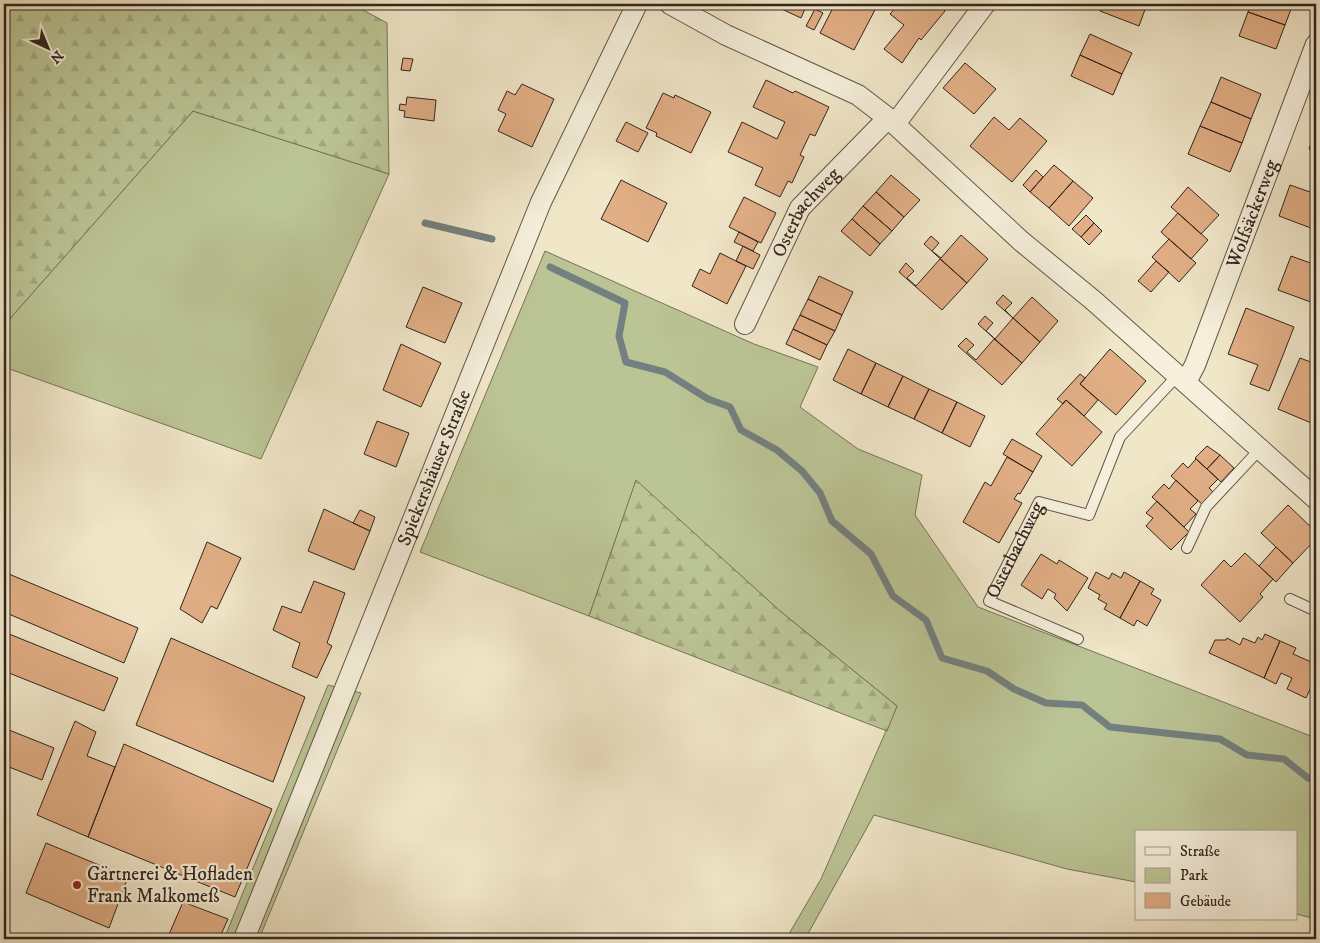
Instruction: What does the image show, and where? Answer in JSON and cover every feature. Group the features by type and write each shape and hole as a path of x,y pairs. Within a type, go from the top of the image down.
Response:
{"street":[{"name":"Spiekershäuser Straße","path":"244,939 541,202 637,4"},
{"path":"670,4 726,35 858,95 891,121 1021,241 1094,301 1316,499"},
{"path":"891,121 984,4"},
{"name":"Wolfsäckerweg","path":"1182,379 1198,356 1316,44"},
{"name":"Osterbachweg","path":"745,324 800,208 891,121"}],"lane":[{"name":"Osterbachweg","path":"1078,639 989,601 1038,502 1089,515 1120,437 1182,379"},
{"path":"1187,548 1206,508 1261,448"},
{"path":"1290,599 1316,610"}],"green space":[{"path":"4,4 352,4 387,23 389,174 193,111 4,327"},
{"path":"193,111 389,174 261,459 4,367 4,327 7,322"},
{"path":"545,251 754,344 818,367 800,407 858,449 922,475 915,515 978,607 1316,738 1316,919 1298,914 1298,830 1135,830 1135,882 1067,869 874,815 805,939 786,939 821,879 897,706 780,611 636,481 589,616 420,552"},
{"path":"636,480 780,611 897,706 887,731 589,616"},
{"path":"328,685 361,693 259,939 224,939"}],"building":[{"path":"773,4 807,4 801,18"},
{"path":"835,4 878,4 854,50 820,33"},
{"path":"899,4 937,4 945,11 921,40 919,38 902,63 884,49 904,25 890,14"},
{"path":"1103,4 1147,4 1139,26 1100,11"},
{"path":"1250,4 1293,4 1285,25 1248,12"},
{"path":"815,9 823,13 814,30 806,26"},
{"path":"1248,12 1285,25 1276,49 1239,36"},
{"path":"1090,34 1132,53 1122,74 1080,55"},
{"path":"1080,55 1122,74 1113,95 1071,76"},
{"path":"403,58 413,59 410,71 401,70"},
{"path":"965,63 996,89 974,114 943,88"},
{"path":"1221,77 1261,94 1251,119 1211,102"},
{"path":"766,80 829,107 815,136 810,134 800,155 804,157 792,183 788,181 780,197 755,185 763,168 728,152 742,122 777,139 785,122 753,107"},
{"path":"522,84 554,99 532,147 498,131 506,114 498,110 507,91 515,95"},
{"path":"663,93 674,98 675,95 711,112 691,153 656,136 657,133 646,128"},
{"path":"407,97 436,100 434,121 404,117 405,111 399,110 400,104 406,105"},
{"path":"1211,102 1251,119 1242,143 1200,126"},
{"path":"994,117 1009,130 1020,118 1047,141 1012,182 970,146"},
{"path":"626,122 648,133 638,152 616,141"},
{"path":"1200,126 1242,143 1230,172 1188,154"},
{"path":"1316,129 1316,152 1309,149"},
{"path":"1054,165 1073,181 1049,208 1030,192"},
{"path":"1036,170 1043,177 1030,192 1023,185"},
{"path":"891,175 920,200 904,217 876,192"},
{"path":"621,180 667,203 648,242 601,219"},
{"path":"1073,181 1093,198 1069,226 1049,208"},
{"path":"1316,183 1316,230 1279,216 1290,185 1313,193"},
{"path":"1188,187 1219,215 1201,234 1171,207"},
{"path":"876,192 904,217 892,231 863,206"},
{"path":"744,197 776,213 761,243 729,227"},
{"path":"863,206 892,231 880,244 852,219"},
{"path":"1178,213 1208,240 1191,259 1161,232"},
{"path":"1086,215 1094,223 1081,237 1072,229"},
{"path":"852,219 880,244 870,256 841,231"},
{"path":"1094,223 1102,231 1089,245 1081,237"},
{"path":"739,232 758,242 753,251 734,242"},
{"path":"961,235 988,259 967,283 924,244 931,236 939,243 932,251 941,258"},
{"path":"1169,239 1196,263 1179,282 1152,257"},
{"path":"743,246 760,255 753,269 736,261"},
{"path":"720,253 746,266 727,304 692,286 700,269 710,274"},
{"path":"1291,256 1316,265 1316,304 1278,290"},
{"path":"940,259 967,283 942,310 899,272 906,263 914,271 907,278 916,286"},
{"path":"1156,261 1169,272 1151,292 1138,281"},
{"path":"819,276 853,292 842,315 808,299"},
{"path":"423,287 462,303 445,343 406,327"},
{"path":"1003,295 1012,303 1005,310 1013,318 1032,297 1058,321 1040,342 996,303"},
{"path":"808,299 842,315 835,331 800,315"},
{"path":"1246,308 1294,327 1269,391 1250,384 1258,365 1228,354"},
{"path":"800,315 835,331 827,345 793,329"},
{"path":"985,316 993,323 986,331 995,339 1013,318 1040,342 1022,363 978,324"},
{"path":"793,329 827,345 820,360 786,344"},
{"path":"966,338 974,345 967,352 976,360 994,339 1022,363 1002,385 958,346"},
{"path":"401,344 441,363 421,407 383,390"},
{"path":"848,349 876,363 861,394 833,380"},
{"path":"1110,349 1146,381 1116,415 1080,384"},
{"path":"1300,358 1316,364 1316,425 1278,409"},
{"path":"876,363 903,376 888,407 861,394"},
{"path":"1080,374 1085,378 1080,384 1098,400 1084,416 1066,400 1063,404 1057,399"},
{"path":"903,376 929,389 914,419 888,407"},
{"path":"929,389 957,402 942,433 914,419"},
{"path":"1066,400 1102,432 1072,466 1036,434"},
{"path":"957,402 985,416 970,447 942,433"},
{"path":"377,421 409,433 396,467 364,454"},
{"path":"1012,439 1042,456 1033,472 1003,454"},
{"path":"1207,446 1220,455 1207,469 1195,458"},
{"path":"1220,455 1234,468 1221,482 1207,469"},
{"path":"1007,457 1033,472 1020,494 1018,493 1014,499 1022,503 999,543 963,522 985,482 991,486"},
{"path":"1196,459 1218,479 1209,488 1214,493 1203,505 1171,476 1183,463 1188,468"},
{"path":"1176,480 1198,501 1190,509 1196,514 1184,527 1152,497 1164,484 1169,489"},
{"path":"1157,501 1189,532 1171,550 1146,526 1153,518 1146,513"},
{"path":"1288,505 1316,532 1316,539 1293,563 1261,533"},
{"path":"324,509 370,531 354,570 308,551"},
{"path":"360,510 375,517 370,531 353,523"},
{"path":"207,542 241,558 217,609 211,606 202,623 180,609"},
{"path":"1276,547 1293,563 1276,582 1259,566"},
{"path":"1245,553 1273,579 1260,594 1263,597 1240,622 1201,585 1224,560 1231,567"},
{"path":"1041,554 1057,564 1059,560 1088,578 1067,611 1054,598 1056,594 1048,589 1042,599 1021,585"},
{"path":"4,572 138,628 124,663 4,612"},
{"path":"1096,572 1109,579 1112,573 1121,578 1124,572 1140,581 1120,618 1104,609 1107,604 1098,599 1100,595 1088,588"},
{"path":"314,581 345,593 327,643 332,646 317,678 292,667 300,643 273,630 282,606 301,613"},
{"path":"1140,581 1154,589 1151,594 1161,600 1147,626 1137,620 1134,626 1120,618"},
{"path":"4,632 118,678 104,711 4,671"},
{"path":"1265,634 1280,641 1264,678 1209,653 1215,640 1226,640 1227,638 1240,645 1243,638 1255,643 1258,637 1262,640"},
{"path":"171,638 305,697 273,782 136,725"},
{"path":"1280,641 1296,648 1293,654 1316,664 1316,676 1306,698 1287,689 1292,678 1281,673 1276,684 1264,678"},
{"path":"75,721 96,732 87,756 115,767 88,837 37,815"},
{"path":"4,728 54,748 42,780 4,765"},
{"path":"124,744 272,809 235,897 88,837"},
{"name":"Gärtnerei & Hofladen Frank Malkomeß","path":"46,843 128,877 109,928 26,893"},
{"path":"183,902 228,919 219,939 167,939"}],"waterway":[{"path":"425,223 492,239"},
{"path":"550,267 625,303 619,336 626,362 665,372 708,399 730,407 741,430 777,450 802,471 820,493 832,521 871,554 893,596 926,620 942,658 987,671 1014,689 1046,703 1082,705 1110,727 1220,739 1247,755 1284,759 1308,778 1316,780"}],"place":[{"name":"Gärtnerei & Hofladen Frank Malkomeß","path":"77,885"}]}
